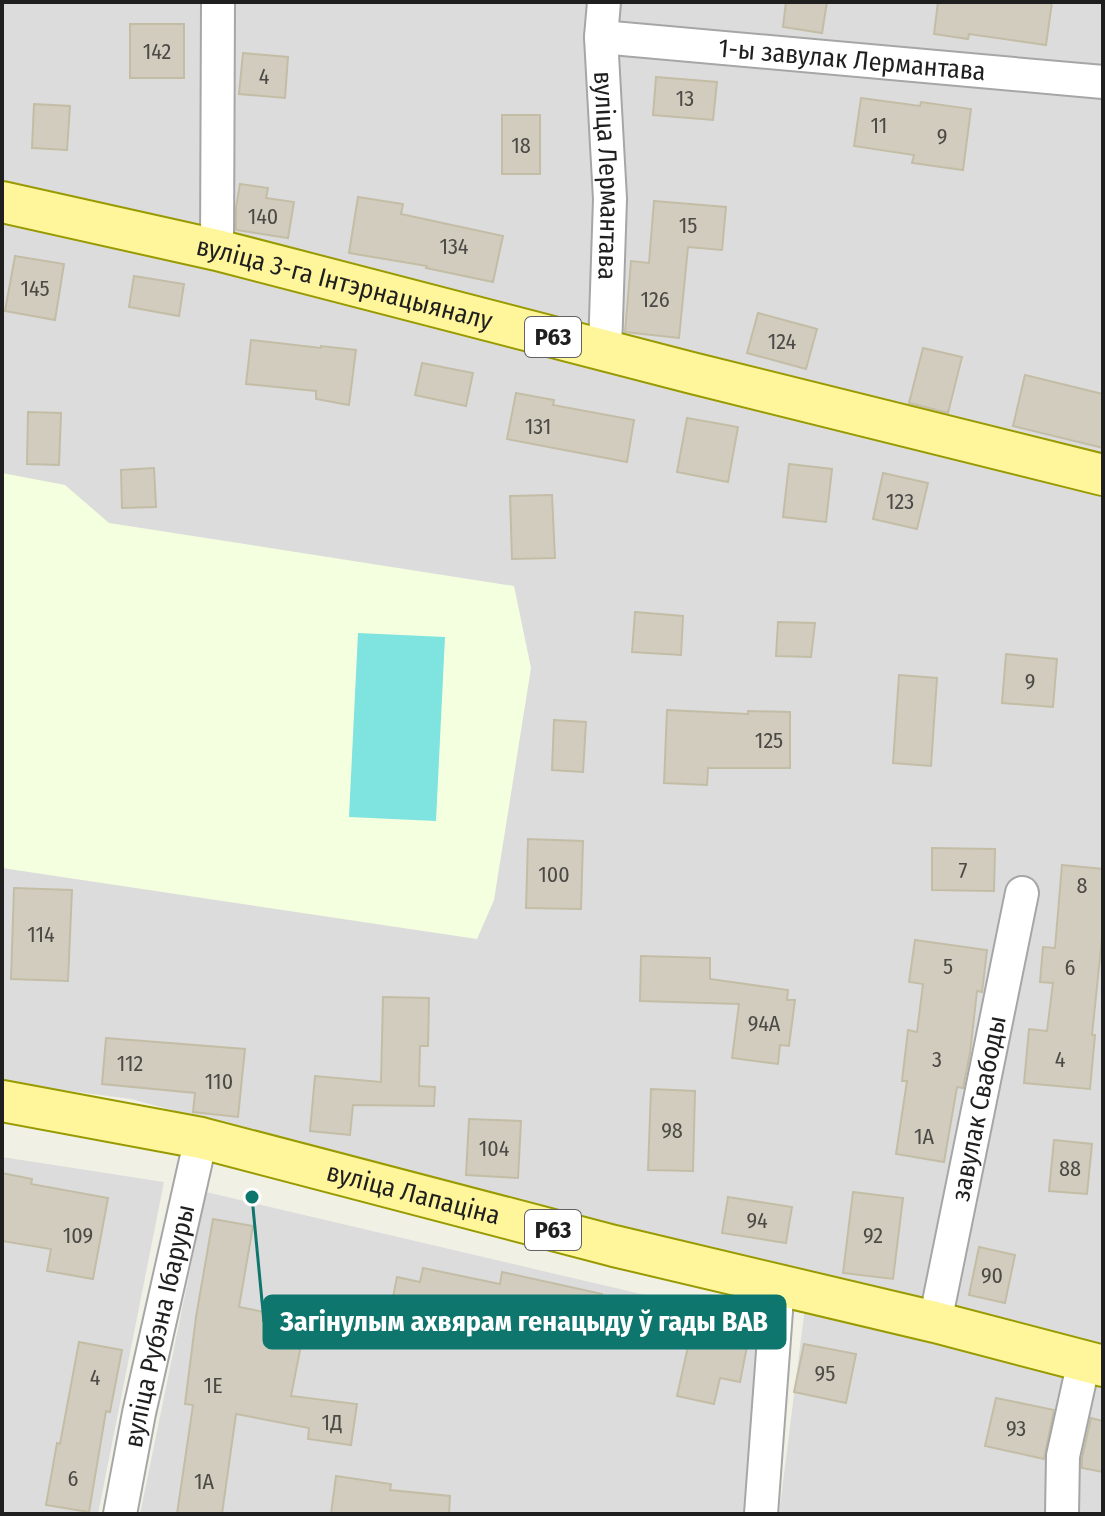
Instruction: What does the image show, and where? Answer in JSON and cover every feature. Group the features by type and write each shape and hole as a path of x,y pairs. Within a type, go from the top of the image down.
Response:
{"main road":[{"name":"вуліца 3-га Інтэрнацыяналу","path":"2,202 217,250 1103,475"},
{"name":"вуліца Лапаціна","path":"2,1101 201,1138 614,1246 935,1322 1094,1364"}],"street":[{"path":"217,250 218,2"},
{"name":"вуліца Лермантава","path":"604,2 601,37 610,199 605,350"},
{"name":"1-ы завулак Лермантава","path":"601,37 1103,82"},
{"name":"завулак Свабоды","path":"935,1322 1022,893"},
{"name":"вуліца Рубэна Ібаруры","path":"120,1514 139,1413 201,1138"},
{"path":"761,1514 778,1284"},
{"path":"1062,1514 1063,1456 1094,1364"}],"shaded area":[{"path":"2,2 1103,2 1103,1514 779,1514 808,1283 131,1099 2,1082"},
{"path":"2,473 65,485 109,523 514,586 531,668 494,900 477,939 2,868"},
{"path":"358,633 445,637 436,821 349,817"},
{"path":"2,1157 164,1182 98,1514 2,1514"},
{"path":"206,1192 769,1324 753,1514 140,1514"}],"building":[{"path":"786,2 827,2 822,33 783,27"},
{"path":"938,2 1052,2 1046,45 969,34 968,39 934,34"},
{"path":"130,24 184,24 184,78 130,78"},
{"path":"243,53 288,57 285,98 239,94"},
{"path":"656,77 717,82 713,120 653,115"},
{"path":"861,98 971,109 963,170 912,163 914,155 854,146"},
{"path":"34,104 70,106 67,150 32,148"},
{"path":"502,115 540,115 540,174 502,174"},
{"path":"240,184 268,188 266,198 294,202 288,238 236,230"},
{"path":"358,197 403,204 401,214 503,236 493,282 427,266 349,253"},
{"path":"654,201 726,207 722,250 688,247 679,338 625,332 631,261 649,263"},
{"path":"15,256 64,264 55,320 5,311"},
{"path":"134,276 184,284 179,316 129,307"},
{"path":"758,313 817,329 806,369 747,353"},
{"path":"251,340 356,350 349,405 316,399 316,391 246,384"},
{"path":"923,348 962,357 948,413 909,403"},
{"path":"422,363 473,373 466,406 415,395"},
{"path":"1025,375 1103,394 1103,448 1013,426"},
{"path":"516,393 554,400 553,405 634,420 627,462 507,439"},
{"path":"28,412 61,413 59,465 27,464"},
{"path":"687,418 738,427 728,482 677,472"},
{"path":"789,464 832,469 826,522 783,517"},
{"path":"154,468 156,507 122,508 121,470"},
{"path":"883,473 928,483 917,529 873,519"},
{"path":"552,495 555,558 512,559 510,496"},
{"path":"635,612 683,616 681,655 632,652"},
{"path":"778,622 815,623 811,657 776,656"},
{"path":"1006,654 1057,659 1053,707 1002,703"},
{"path":"899,675 937,678 931,766 893,763"},
{"path":"667,710 748,714 748,711 790,712 790,768 708,768 707,785 664,783"},
{"path":"554,720 586,722 583,772 552,770"},
{"path":"528,839 583,841 581,909 526,908"},
{"path":"932,848 995,849 994,891 932,890"},
{"path":"1062,865 1103,869 1103,928 1090,1089 1024,1083 1029,1029 1047,1031 1053,983 1040,982 1043,947 1055,948"},
{"path":"14,888 72,890 68,981 11,979"},
{"path":"915,940 987,950 982,992 977,991 963,1088 957,1087 944,1162 896,1154 907,1081 902,1081 908,1030 917,1032 923,984 909,982"},
{"path":"641,956 710,958 710,979 788,990 787,1000 795,1000 789,1046 780,1045 778,1064 732,1058 739,1004 640,1001"},
{"path":"383,997 429,998 428,1046 420,1046 419,1086 435,1087 434,1106 353,1105 350,1135 310,1131 315,1076 381,1082"},
{"path":"106,1038 245,1049 238,1117 193,1112 195,1093 102,1084"},
{"path":"651,1089 695,1091 693,1171 648,1170"},
{"path":"469,1119 521,1121 518,1178 466,1175"},
{"path":"1054,1140 1092,1144 1087,1194 1049,1191"},
{"path":"2,1173 32,1179 31,1184 108,1198 93,1279 47,1271 51,1249 2,1241"},
{"path":"853,1192 903,1198 893,1279 843,1273"},
{"path":"728,1197 792,1207 786,1243 722,1233"},
{"path":"213,1219 253,1226 239,1307 306,1320 291,1396 357,1404 351,1445 308,1439 309,1428 236,1414 222,1514 177,1514 193,1405 185,1404"},
{"path":"979,1247 1015,1255 1005,1303 969,1295"},
{"path":"423,1268 500,1284 502,1272 602,1294 597,1313 611,1316 605,1346 536,1331 534,1338 447,1320 444,1333 410,1326 414,1307 392,1302 397,1277 420,1282"},
{"path":"693,1324 749,1336 740,1382 720,1378 714,1404 677,1396"},
{"path":"79,1342 122,1350 110,1412 106,1411 89,1512 46,1505"},
{"path":"804,1344 856,1354 846,1403 794,1392"},
{"path":"996,1398 1054,1410 1044,1459 985,1446"},
{"path":"1091,1418 1103,1421 1103,1472 1082,1468"},
{"path":"336,1476 391,1484 390,1490 450,1496 449,1514 331,1514"}],"place":[{"name":"Загінулым ахвярам генацыду ў гады ВАВ","path":"252,1197"}]}
